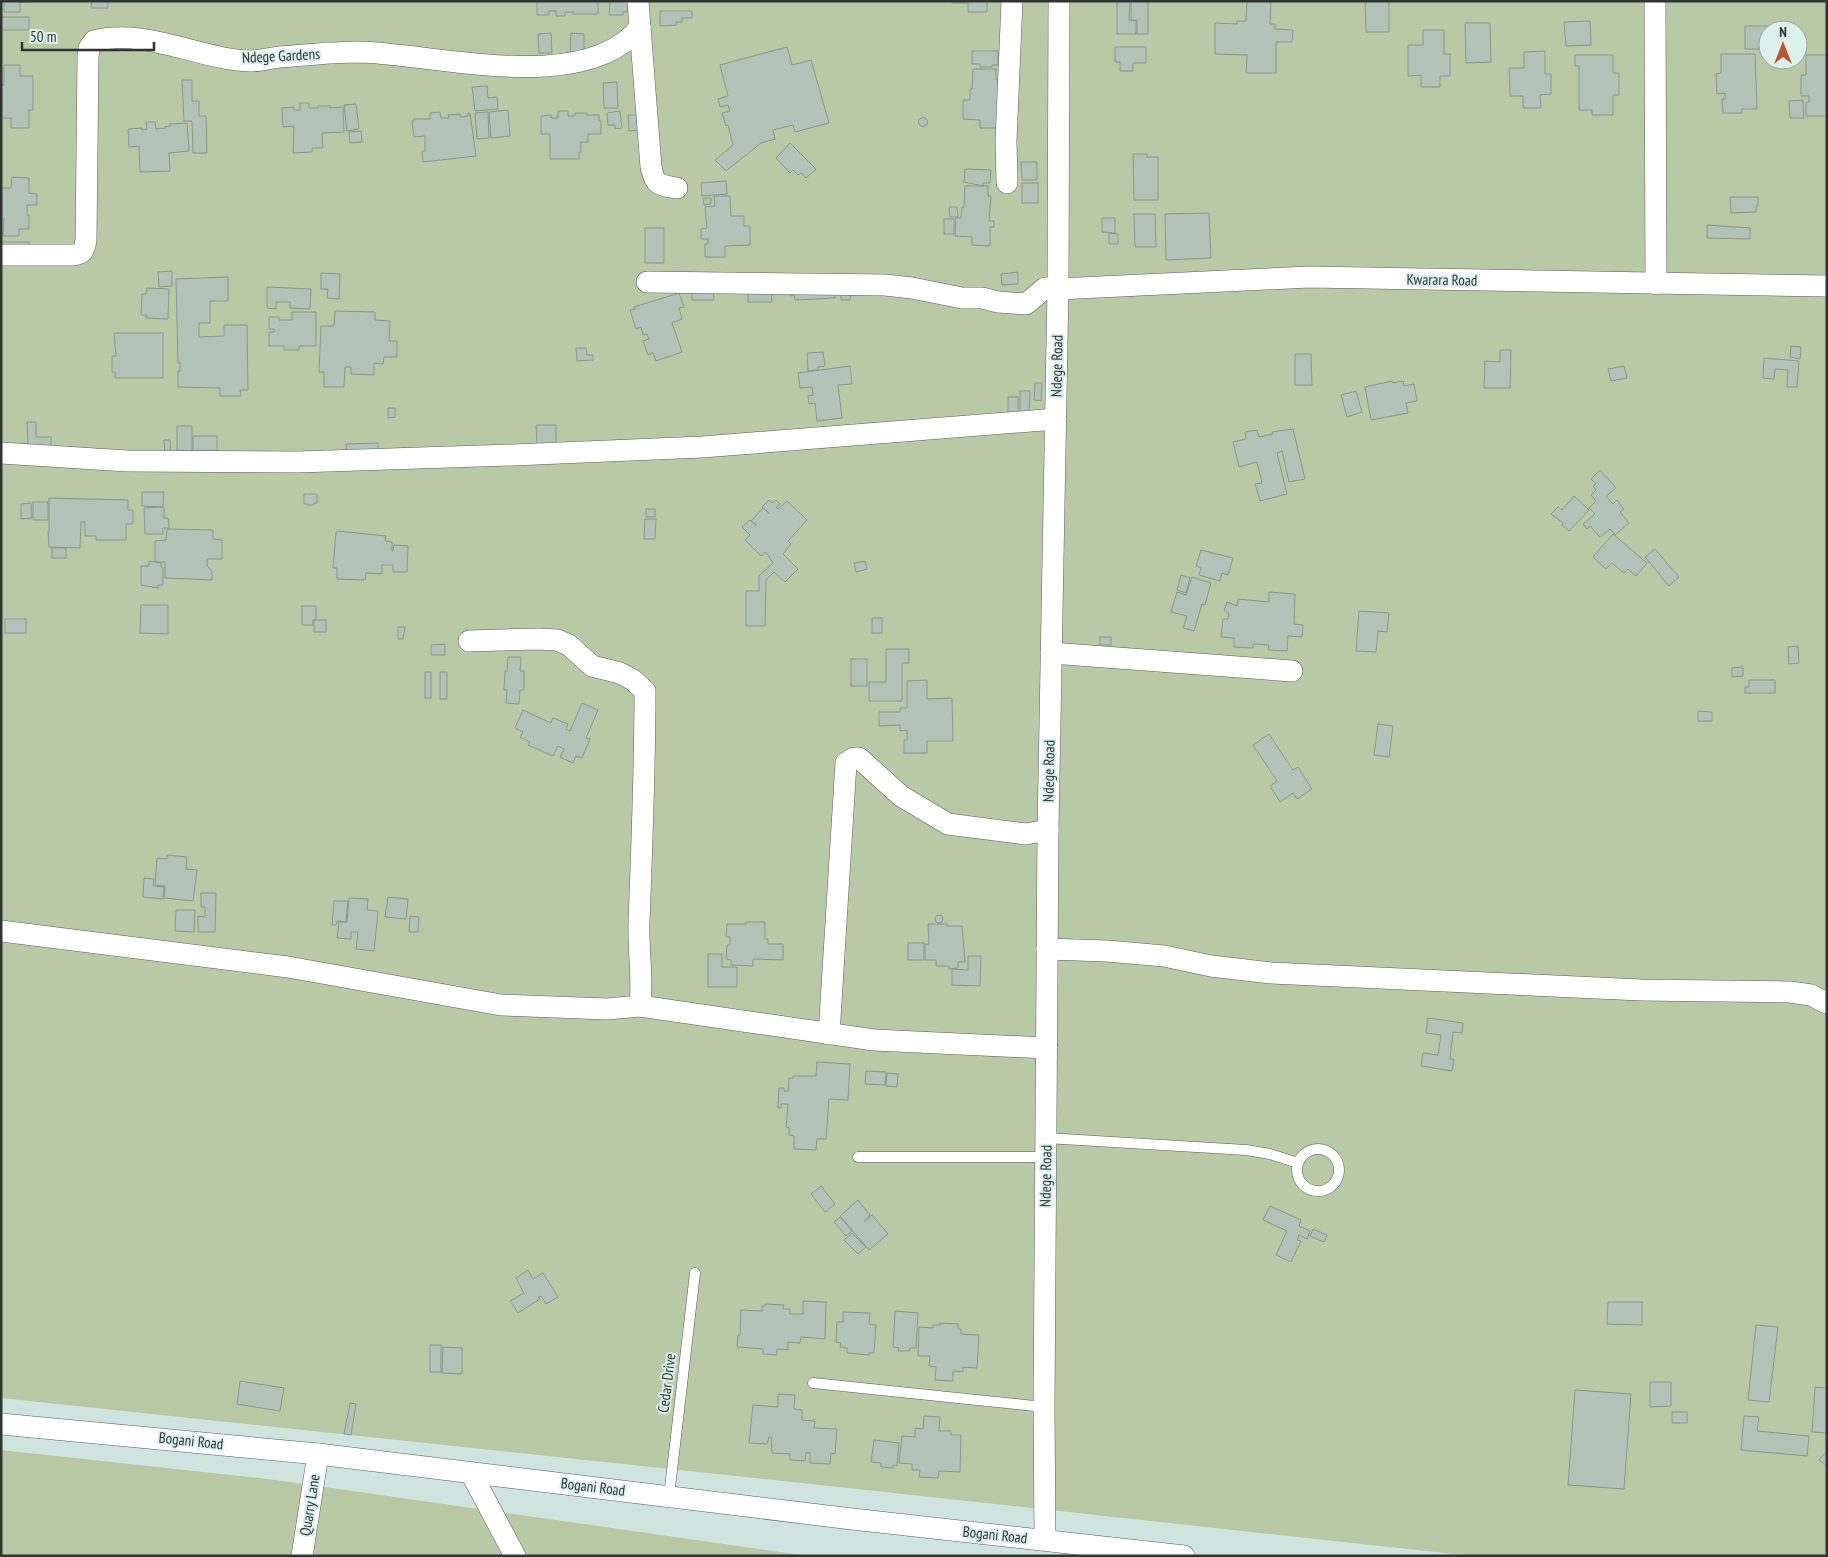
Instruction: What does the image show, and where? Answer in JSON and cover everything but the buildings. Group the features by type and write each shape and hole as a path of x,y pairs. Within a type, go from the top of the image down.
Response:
{"street":[{"path":"638,1 651,166 654,181 660,185 676,188"},
{"path":"1007,183 1006,141 1012,1"},
{"name":"Ndege Road","path":"1045,1540 1044,1407 1048,830 1058,289 1059,1"},
{"path":"1656,1 1656,284"},
{"name":"Ndege Gardens","path":"1,255 73,255 79,254 84,250 86,241 88,56 89,48 94,41 121,37 251,61 315,54 359,52 508,66 550,66 607,53 625,42 640,27"},
{"name":"Kwarara Road","path":"647,282 885,285 912,288 962,298 982,298 998,302 1026,304 1045,288 1058,289 1310,277 1827,286"},
{"path":"1,453 136,461 298,462 513,456 702,447 1056,419"},
{"path":"470,641 557,640 569,646 592,666 620,673 633,680 644,691 643,843 639,925 640,1006"},
{"path":"1051,653 1292,670"},
{"path":"829,1034 846,763 854,758 859,758 901,796 948,824 1026,834 1048,830"},
{"path":"1,931 288,967 502,1005 607,1009 640,1006 874,1040 1047,1048"},
{"path":"1048,949 1107,951 1164,956 1211,966 1271,974 1641,990 1790,992 1811,995 1827,1003"},
{"name":"Bogani Road","path":"1,1424 318,1454 852,1520 1045,1540 1076,1550 1184,1556"},
{"name":"Quarry Lane","path":"302,1556 318,1454"},
{"path":"471,1472 515,1556"}],"lane":[{"path":"858,1157 1046,1147 1246,1150 1270,1154 1298,1163"},
{"path":"1322,1150 1334,1157 1338,1163 1337,1178 1334,1184 1328,1188 1314,1191 1301,1184 1296,1170 1298,1163 1307,1152 1322,1150"},
{"name":"Cedar Drive","path":"669,1496 695,1273"},
{"path":"813,1383 1044,1407"}],"green space":[{"path":"1,1 1827,1 1827,1556 1472,1556 1,1398"},
{"path":"1,1450 276,1480 808,1556 1,1556"}]}
